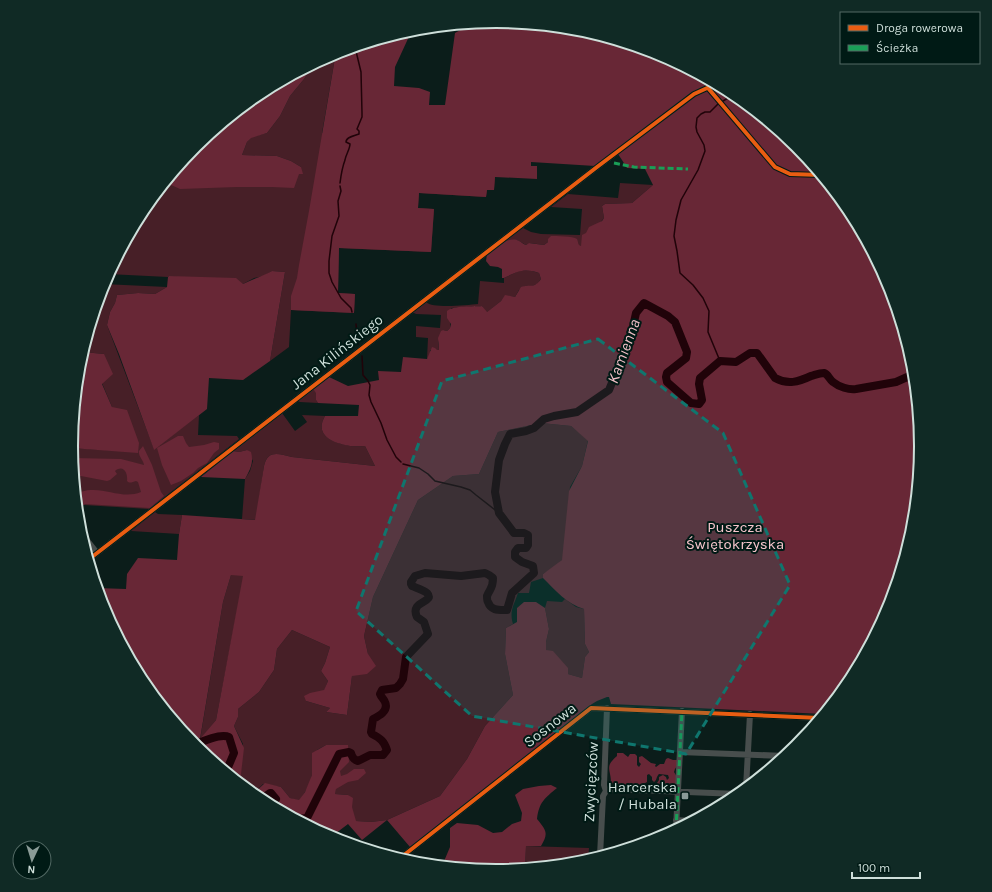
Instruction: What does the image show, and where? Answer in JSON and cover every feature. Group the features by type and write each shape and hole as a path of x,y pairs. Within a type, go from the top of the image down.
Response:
{"street":[{"name":"Jana Kilińskiego","path":"93,556 601,164 694,94 710,87"},
{"path":"89,543 97,553"},
{"name":"Sosnowa","path":"405,854 591,708 814,718"},
{"name":"Zwycięzców","path":"600,851 603,796 606,790 604,785 607,708"},
{"path":"676,823 682,712"},
{"path":"746,781 750,714"},
{"path":"680,752 777,756"},
{"path":"606,790 728,794"},
{"path":"676,820 682,820"}],"highlighted area":[{"path":"598,339 723,433 790,585 686,754 472,716 356,611 442,381"}],"shaded area":[{"path":"335,61 322,133 495,177 494,190 487,190 486,197 419,193 418,208 434,209 431,252 339,248 338,293 355,294 354,313 291,310 289,347 270,361 285,272 272,271 264,276 254,278 243,284 169,276 115,274 134,237 148,214 186,166 301,167 291,161 277,156 242,155 247,142 251,137 267,133 280,116 290,96 308,73"},
{"path":"620,183 653,185 632,203 605,204 602,206 604,218 581,246 548,242 544,245 530,243 526,245 517,240 504,242 523,228 531,232 541,234 580,235 582,209 551,207 568,194 618,198"},
{"path":"521,270 539,273 541,279 537,284 526,286 519,290 515,297 505,296 486,313 482,306 451,308 450,328 447,331 443,330 438,342 439,350 430,350 430,354 427,359 428,338 416,337 416,326 440,328 441,315 416,314 412,312 426,302 443,306 478,304 480,281 504,283 504,278"},
{"path":"111,284 167,287 155,294 138,293 117,295 110,312 107,325 154,449 199,415 198,435 237,436 239,439 149,509 83,506 78,448 138,452 112,407 102,383 104,354 89,353 100,312"},
{"path":"313,389 317,393 316,400 318,403 298,401"},
{"path":"282,413 295,431 307,422 302,415 325,416 322,422 322,427 325,436 340,444 365,446 375,466 292,457 278,454 271,455 268,457 264,466 256,520 242,519 245,479 250,471 253,461 247,450 239,452 233,451"},
{"path":"541,423 571,426 588,440 582,466 570,487 563,559 558,565 543,574 543,578 531,582 529,593 518,593 512,612 513,624 506,628 505,654 513,695 485,726 467,759 440,796 387,820 371,822 355,821 348,795 335,794 343,745 326,745 317,750 310,781 299,801 290,798 281,787 263,784 258,789 240,777 243,744 234,726 238,717 238,709 259,692 274,670 277,649 292,630 330,647 321,671 328,681 324,691 306,701 330,708 326,712 347,715 352,676 368,654 364,636 373,597 418,500 453,476 479,474 498,432"},
{"path":"155,512 158,514 182,515 179,534 131,531"},
{"path":"231,575 244,575 216,720 200,740 223,602"},
{"path":"565,599 576,607 584,609 585,644 589,652 585,657 582,678 568,674 546,650 549,629 545,608 547,601 562,602"},
{"path":"526,846 589,848 589,854 525,863"}],"green space":[{"name":"Puszcza Świętokrzyska","path":"496,28 523,29 578,36 630,50 681,71 728,98 750,114 792,150 810,170 844,214 858,237 871,261 892,312 906,364 913,419 913,473 906,528 892,580 871,631 844,678 828,700 817,714 611,704 609,697 592,704 410,847 387,820 440,796 467,759 485,726 513,695 505,654 506,628 517,622 517,608 524,602 536,602 545,608 549,629 546,650 553,651 568,668 568,674 582,678 585,657 589,652 585,644 584,609 572,604 543,578 543,574 562,560 569,491 582,466 588,441 571,426 541,423 498,432 479,474 453,476 418,500 373,597 364,636 368,654 376,666 367,674 352,676 347,715 326,712 330,708 306,701 304,696 324,690 328,681 321,671 330,647 292,630 277,649 274,670 259,692 238,709 238,717 234,726 244,748 241,777 200,742 164,700 134,655 121,631 103,588 126,589 127,574 138,558 177,560 182,515 255,520 264,466 268,457 271,455 278,454 292,457 375,466 365,446 339,444 325,436 323,432 322,422 325,416 358,416 359,405 318,403 316,400 316,393 313,389 329,377 348,386 379,380 378,371 401,372 403,357 427,359 432,347 439,350 438,338 441,331 447,331 450,328 451,324 447,318 447,311 459,307 482,306 487,312 501,301 505,295 515,297 521,287 534,285 541,279 539,273 529,271 517,272 502,278 502,269 490,266 486,261 487,254 501,244 513,239 526,245 529,243 544,245 548,242 548,239 551,236 564,236 577,239 579,245 581,246 582,235 586,233 589,227 602,221 604,218 602,206 605,204 632,203 653,185 645,169 627,168 616,151 595,166 531,162 531,166 537,166 537,179 495,177 494,190 487,190 486,197 419,193 418,208 434,209 431,252 339,248 338,293 355,294 354,313 291,310 291,296 297,278 335,61 362,50 409,37 395,67 394,86 419,88 430,92 429,105 445,105 455,33 461,30","holes":["231,575 243,576 216,720 200,739 223,602"]},
{"path":"308,73 290,96 280,116 267,133 251,138 247,142 242,155 277,156 291,161 301,167 303,174 299,174 294,188 237,187 180,189 170,184 200,150 242,114 264,98"},
{"path":"272,271 285,272 270,361 243,380 209,378 207,409 154,450 107,325 110,312 117,295 138,293 155,294 167,287 169,276 236,278 243,284"},
{"path":"89,353 104,354 113,374 102,384 112,407 127,410 139,443 138,453 78,449 82,391"},
{"path":"178,436 183,436 189,447 214,442 219,443 219,449 207,463 181,481 171,485 162,465 157,448"},
{"path":"143,446 152,465 161,492 164,496 150,508 85,504 83,505 81,492 84,491 97,490 122,494 135,494 141,492 138,482 127,481 126,473 123,469 118,469 115,471 117,474 107,481 79,476 78,458 121,459 144,465 140,457 139,450"},
{"path":"247,450 251,452 252,463 245,479 201,477 233,451 239,452"},
{"path":"326,745 348,745 349,762 340,771 341,776 354,769 364,769 366,773 358,780 348,782 336,789 335,794 348,795 353,798 352,807 356,821 371,822 387,820 362,840 348,824 337,832 311,821 258,790 265,783 281,787 290,798 299,800 305,792 312,775 312,753"},
{"path":"617,753 623,753 628,757 630,754 635,754 637,756 637,765 639,767 641,764 639,762 639,757 642,756 651,763 656,764 656,767 660,764 664,764 668,758 677,760 677,766 674,772 677,777 676,785 666,789 657,786 659,777 663,775 667,780 669,778 668,775 659,774 654,782 649,774 647,775 647,782 638,786 625,786 611,783 609,766 617,756"},
{"path":"551,785 557,788 543,801 539,808 537,819 546,835 541,846 526,846 525,863 496,864 444,860 450,847 450,828 457,823 478,825 493,833 502,832 512,824 521,821 522,813 515,795 523,789"}],"waterway":[{"path":"340,183 343,166 350,146 346,140 359,134 357,129 362,117 361,72 356,52"},
{"path":"723,101 728,98"},
{"path":"719,103 710,112 705,112 697,118 697,132 704,145 705,151 698,170 681,200 674,236 680,273 693,285 703,298 709,311 708,332 720,361"},
{"path":"340,186 341,191 338,201 339,216 332,236 329,273 341,298 351,308 352,312"},
{"name":"Kamienna","path":"306,818 339,754 349,752 354,759 358,761 370,755 383,755 387,750 385,744 371,732 373,719 383,713 386,708 385,702 380,694 382,690 396,688 400,684 403,679 406,657 428,634 424,622 417,617 416,607 428,599 429,596 424,591 412,586 411,582 415,576 425,573 461,576 485,573 493,578 492,586 487,596 489,605 496,609 507,610 512,593 534,573 533,566 522,562 515,557 515,552 518,548 526,548 528,545 528,535 524,533 514,533 499,513 495,492 499,460 505,444 510,434 534,428 544,419 577,412 609,390 629,345 636,313 644,303 668,316 675,322 687,352 686,358 667,373 666,377 667,382 691,403 699,404 702,400 699,384 700,378 720,361 736,362 750,353 757,353 775,378 789,382 824,373 838,385 847,389 853,389 896,382 908,377"},
{"path":"356,324 358,344"},
{"path":"362,356 363,375 370,385 369,395 371,402 387,440 396,457 401,462"},
{"path":"403,464 419,468 435,481 470,490 499,513"},
{"name":"Kamienna","path":"201,742 221,736 229,737 234,753 228,767"},
{"name":"Kamienna","path":"266,795 271,793 276,799 274,800"}],"marked path":[{"path":"614,163 634,167 688,169"},
{"path":"676,823 682,711"}],"cycle path":[{"path":"93,556 597,167 694,94 710,87"},
{"path":"708,88 775,167 790,174 814,175"},
{"path":"405,854 591,708 814,718"}],"place":[{"name":"Harcerska / Hubala","path":"685,796"}]}
